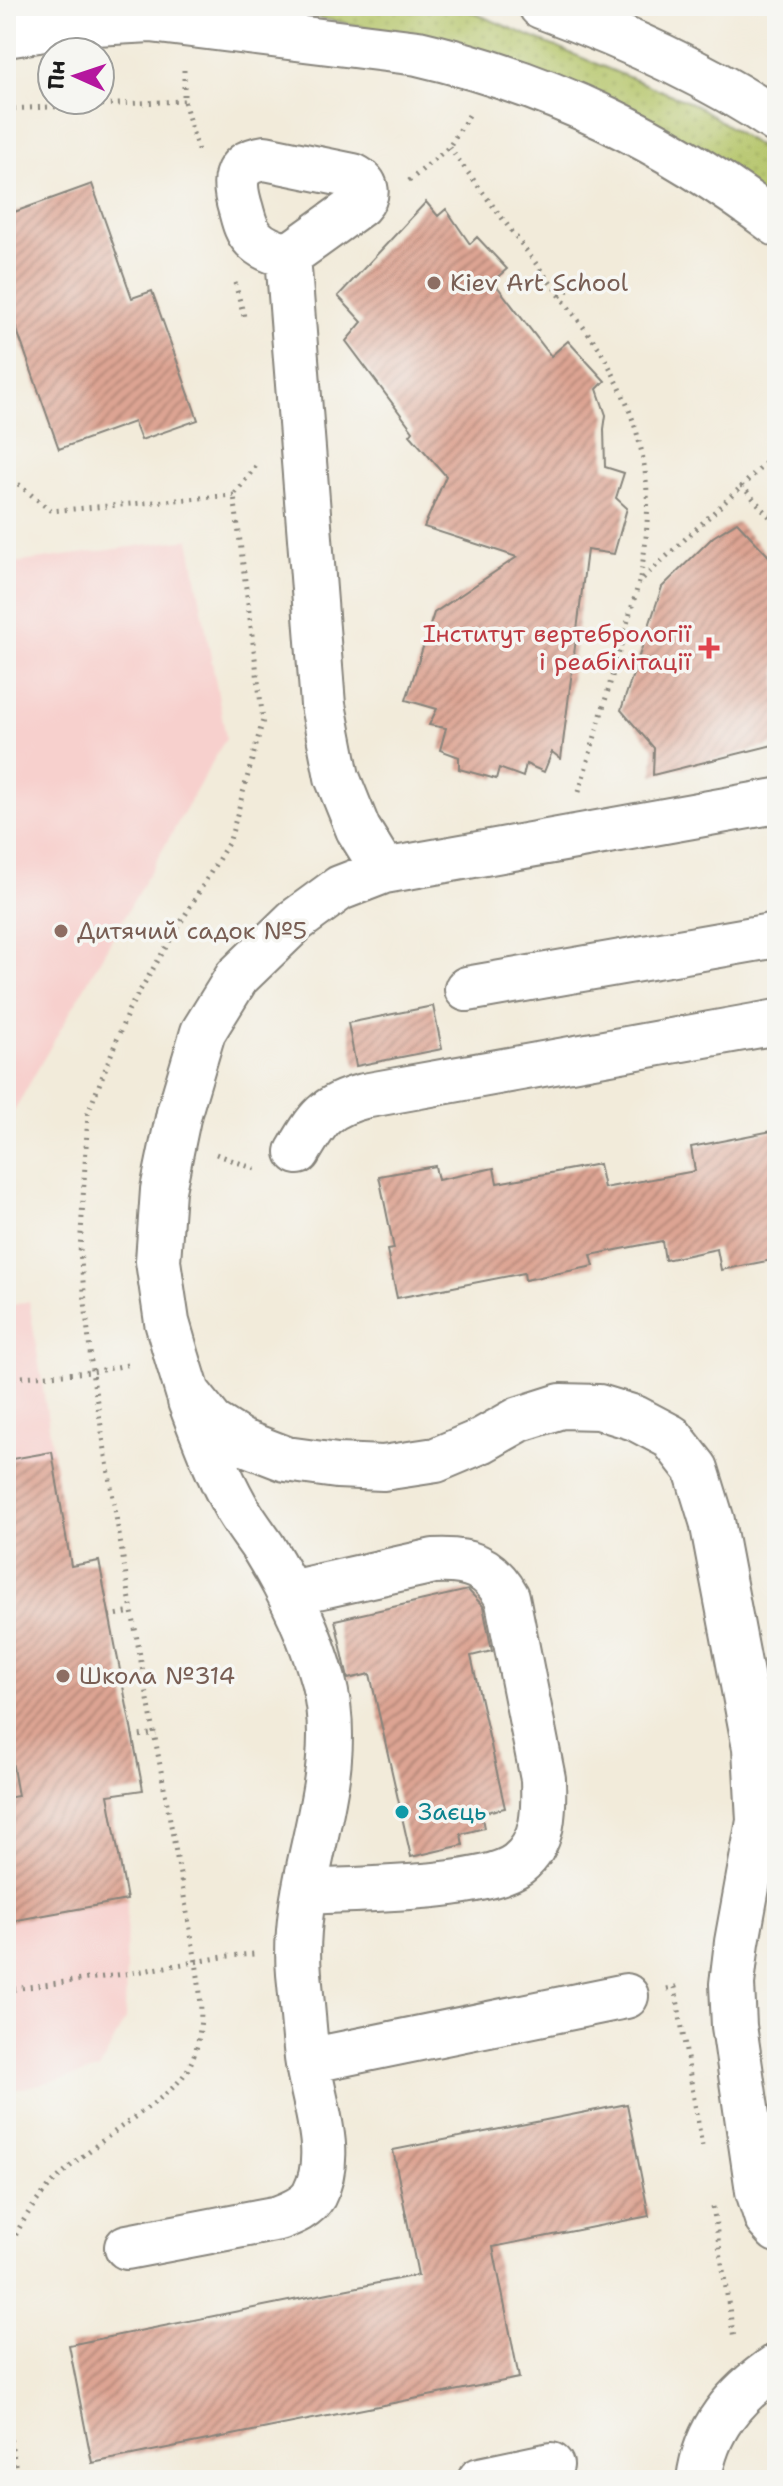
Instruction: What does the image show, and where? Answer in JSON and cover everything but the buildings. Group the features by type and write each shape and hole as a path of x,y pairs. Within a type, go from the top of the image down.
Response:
{"street":[{"path":"6,34 85,6"},
{"path":"541,6 679,64 777,121"},
{"path":"6,34 76,24 151,20 418,53 495,73 580,105 701,171 777,224"},
{"path":"288,256 323,705 337,777 358,829 384,871"},
{"path":"127,2247 279,2218 296,2211 312,2199 324,2162 308,2061 297,1954 304,1892 329,1770 330,1731 324,1683 290,1593 237,1509 212,1461 167,1322 158,1261 163,1190 179,1113 203,1032 237,977 295,921 340,888 384,871 777,801"},
{"path":"467,989 777,935"},
{"path":"298,1152 323,1113 341,1102 777,1022"},
{"path":"188,1393 212,1423 242,1442 286,1459 383,1468 436,1460 481,1441 520,1419 561,1406 586,1406 635,1418 671,1437 696,1469 712,1521 755,1748 759,1821 732,1984 734,2026 758,2191 767,2219 777,2230"},
{"path":"290,1593 434,1561 451,1560 485,1570 498,1581 507,1597 543,1779 541,1829 531,1849 518,1864 498,1874 450,1883 304,1892"},
{"path":"308,2061 626,1996"},
{"path":"699,2480 710,2439 723,2413 743,2392 777,2366"},
{"path":"480,2480 551,2465"}],"path":[{"path":"404,186 449,147 495,73"},
{"path":"6,109 184,101"},
{"path":"449,147 599,348 618,382 645,464 649,518 639,582 565,839"},
{"path":"560,297 575,285"},
{"path":"639,582 777,452"},
{"path":"6,474 51,511 234,495"},
{"path":"742,486 777,525"},
{"path":"204,1149 258,1170"},
{"path":"6,1378 92,1372"},
{"path":"109,1616 132,1612"},
{"path":"132,1737 156,1733"},
{"path":"6,1990 229,1956 297,1954"},
{"path":"626,1996 675,1987 704,2157"},
{"path":"712,2203 729,2307"},
{"path":"6,2416 18,2480"}],"shaded area":[{"name":"Дитячий садок №5","path":"189,539 226,738 6,1125 6,564"},
{"name":"Школа №314","path":"29,1301 71,1565 99,1561 143,1790 108,1795 127,1900 125,2019 99,2070 6,2092 6,1307"}],"green space":[{"path":"255,6 457,6 698,106 777,159 777,204 418,37"}],"place":[{"name":"Kiev Art School","path":"434,283"},
{"name":"Інститут вертебрології і реабілітації","path":"709,648"},
{"name":"Дитячий садок №5","path":"61,931"},
{"name":"Школа №314","path":"63,1676"},
{"name":"Заєць","path":"402,1812"}]}
